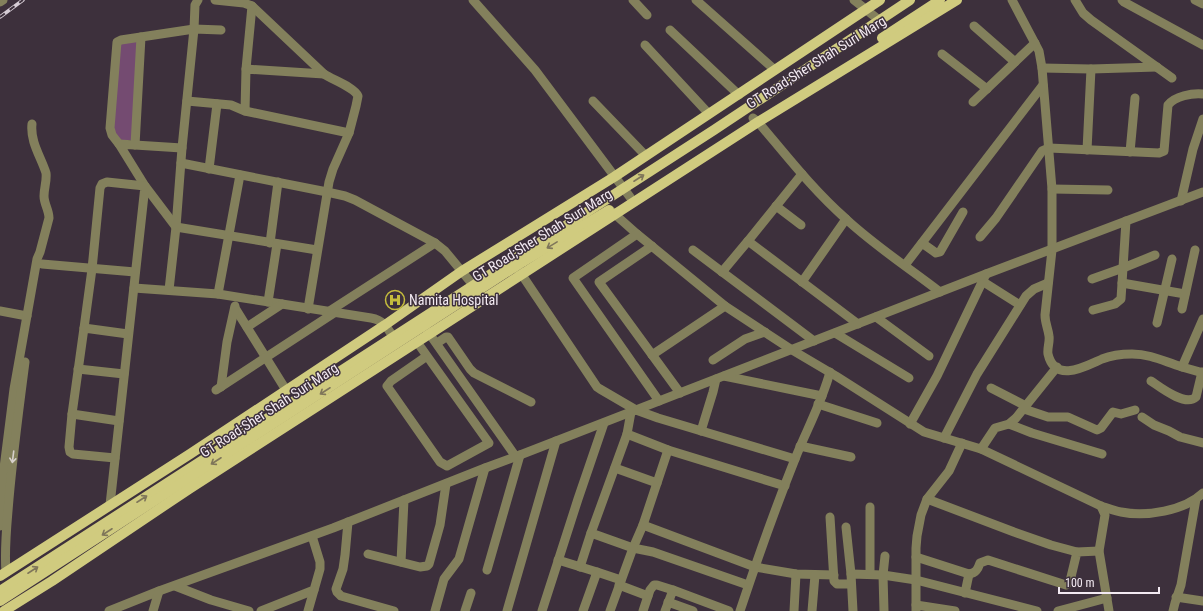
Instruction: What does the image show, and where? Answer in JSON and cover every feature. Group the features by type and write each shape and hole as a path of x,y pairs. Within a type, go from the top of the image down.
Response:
{"main road":[{"path":"2,572 110,505 286,390 385,325 462,271 614,177 880,0"},
{"name":"GT Road;Sher Shah Suri Marg","path":"0,591 623,188 910,0"},
{"name":"GT Road;Sher Shah Suri Marg","path":"0,602 612,212 630,197 755,120 940,0"},
{"path":"612,212 755,120 957,0"},
{"path":"4,611 417,342 427,330"}],"street":[{"path":"170,290 180,163 188,102 194,29 194,5 198,0"},
{"path":"215,0 244,3 252,6 324,74 357,93 358,98 349,133 333,169 327,192 308,308"},
{"path":"473,0 540,76 630,197"},
{"path":"633,0 647,15"},
{"path":"696,0 775,70"},
{"path":"854,0 879,20"},
{"path":"1012,0 1039,51 1042,68 1052,189 1052,250 1045,320 1050,338 1048,354 1053,364 1066,371 1079,369 1112,356 1132,354 1152,356 1182,367 1202,372 1196,397 1190,400 1175,396 1151,381"},
{"path":"1075,0 1083,13 1091,20 1172,78"},
{"path":"1122,0 1203,45"},
{"path":"1195,0 1203,4"},
{"path":"245,111 246,69 252,6"},
{"path":"974,26 1015,62"},
{"path":"221,30 194,29 119,40 116,45 110,128 112,135 145,186 176,227 317,250"},
{"path":"670,30 739,95"},
{"path":"135,144 141,37"},
{"path":"973,102 1034,43"},
{"path":"644,45 710,114"},
{"path":"942,54 987,89"},
{"path":"1042,68 1091,69 1157,67"},
{"path":"246,69 324,74"},
{"path":"1087,150 1091,69"},
{"path":"905,265 1043,85"},
{"path":"980,237 996,218 1042,151 1049,148 1159,153 1164,151 1168,105 1173,100 1193,94 1203,94"},
{"path":"1130,152 1134,98"},
{"path":"593,101 646,156"},
{"path":"188,102 231,105 245,111 349,133"},
{"path":"209,169 217,104"},
{"path":"1181,201 1193,149 1203,119"},
{"path":"755,120 802,174 846,219 888,254 940,292"},
{"path":"0,526 2,468 14,389 37,259 49,218 44,197 47,178 45,168 33,141 31,131 32,124"},
{"path":"119,144 182,148"},
{"path":"180,163 327,192 355,200 435,243 445,252 473,285"},
{"path":"722,272 802,174"},
{"path":"218,294 240,175"},
{"path":"115,458 73,454 70,452 69,447 72,414 92,269 100,188 102,184 107,182 145,186"},
{"path":"268,302 278,182"},
{"path":"110,505 145,186"},
{"path":"1052,189 1108,190"},
{"path":"110,611 159,591 312,536 940,292 984,278 1052,250 1203,192"},
{"path":"604,200 612,212 636,234 725,306 792,350 830,372 924,432 980,449 1101,506 1120,512 1144,513 1174,508 1200,496"},
{"path":"776,206 801,225"},
{"path":"922,243 936,254 940,252 963,212"},
{"path":"802,282 846,219"},
{"path":"1092,310 1115,304 1120,301 1126,221"},
{"path":"636,234 574,278 659,401"},
{"path":"748,240 858,324"},
{"path":"237,297 218,388 435,243"},
{"path":"652,246 599,282 680,393"},
{"path":"693,250 814,341"},
{"path":"1182,309 1196,250"},
{"path":"2,572 5,557 5,539 11,472 26,355 43,258 40,252"},
{"path":"1092,279 1123,268 1155,254"},
{"path":"1157,322 1172,259"},
{"path":"42,264 135,272"},
{"path":"519,270 597,387 633,411 795,460"},
{"path":"984,278 1020,305"},
{"path":"910,424 937,376 984,278"},
{"path":"944,438 977,374 1026,296 1034,289 1048,283"},
{"path":"1122,283 1185,294"},
{"path":"134,288 218,294 377,319 385,325 393,337"},
{"path":"247,327 282,304"},
{"path":"652,355 725,306"},
{"path":"235,308 286,390"},
{"path":"0,311 27,316"},
{"path":"876,317 929,356"},
{"path":"1182,367 1203,319"},
{"path":"84,328 128,334"},
{"path":"427,330 518,456"},
{"path":"713,360 745,339 765,332"},
{"path":"835,333 909,378"},
{"path":"437,343 446,337 448,338 468,367 474,373 531,402"},
{"path":"417,342 427,356 489,443 448,466 440,462 387,386 391,381 427,356"},
{"path":"458,374 468,367"},
{"path":"980,449 995,428 1009,424 1016,418 1057,367"},
{"path":"78,369 124,374"},
{"path":"740,611 748,585 800,446 825,390 830,372"},
{"path":"700,431 713,392 720,377"},
{"path":"720,377 820,400 877,423"},
{"path":"991,388 1025,407 1048,417 1068,416 1097,430 1101,428 1113,412 1121,414 1135,410"},
{"path":"580,567 627,434 633,411"},
{"path":"72,414 119,421"},
{"path":"1142,417 1154,425 1180,437 1203,443"},
{"path":"542,611 604,423"},
{"path":"1009,424 1032,433 1102,454"},
{"path":"627,434 668,450 785,486"},
{"path":"507,611 556,441"},
{"path":"955,611 916,608 916,557 918,526 927,500 949,471 962,443"},
{"path":"800,446 851,457"},
{"path":"610,611 643,525 668,450"},
{"path":"487,570 518,456"},
{"path":"435,611 444,579 459,559 485,468"},
{"path":"615,468 657,483"},
{"path":"368,554 425,567 427,566 429,564 440,525 446,484"},
{"path":"1173,611 1182,581 1200,496"},
{"path":"401,562 404,500"},
{"path":"927,500 1051,545 1077,552 1099,551"},
{"path":"1101,506 1105,515 1099,551 1108,611"},
{"path":"870,507 870,574"},
{"path":"830,517 836,584 851,584"},
{"path":"348,522 345,555 336,589 337,592 341,596 394,611"},
{"path":"643,525 755,567 796,574 834,575"},
{"path":"846,527 853,611"},
{"path":"591,533 633,548 653,552 748,585"},
{"path":"308,611 320,569 320,562 312,536"},
{"path":"916,557 969,574 973,574 976,571 980,562 988,560 1066,585 1070,581 1077,552"},
{"path":"884,611 883,575 885,556"},
{"path":"558,560 597,572 648,596"},
{"path":"583,611 597,572"},
{"path":"794,611 796,574"},
{"path":"851,574 883,575 916,580 1037,611"},
{"path":"965,592 969,574"},
{"path":"812,611 815,575"},
{"path":"643,611 648,596 655,584 729,611"},
{"path":"175,586 212,600 249,611"},
{"path":"261,611 314,590"},
{"path":"665,611 673,590"},
{"path":"154,611 159,591"},
{"path":"466,611 470,593"},
{"path":"1176,597 1203,601"},
{"path":"1058,611 1107,598"},
{"path":"668,602 692,611"}],"shaded area":[{"path":"119,42 139,42 132,140 122,141 113,135"}],"railway":[{"path":"0,17 23,0"}],"place":[{"name":"Namita Hospital","path":"395,300"}]}
